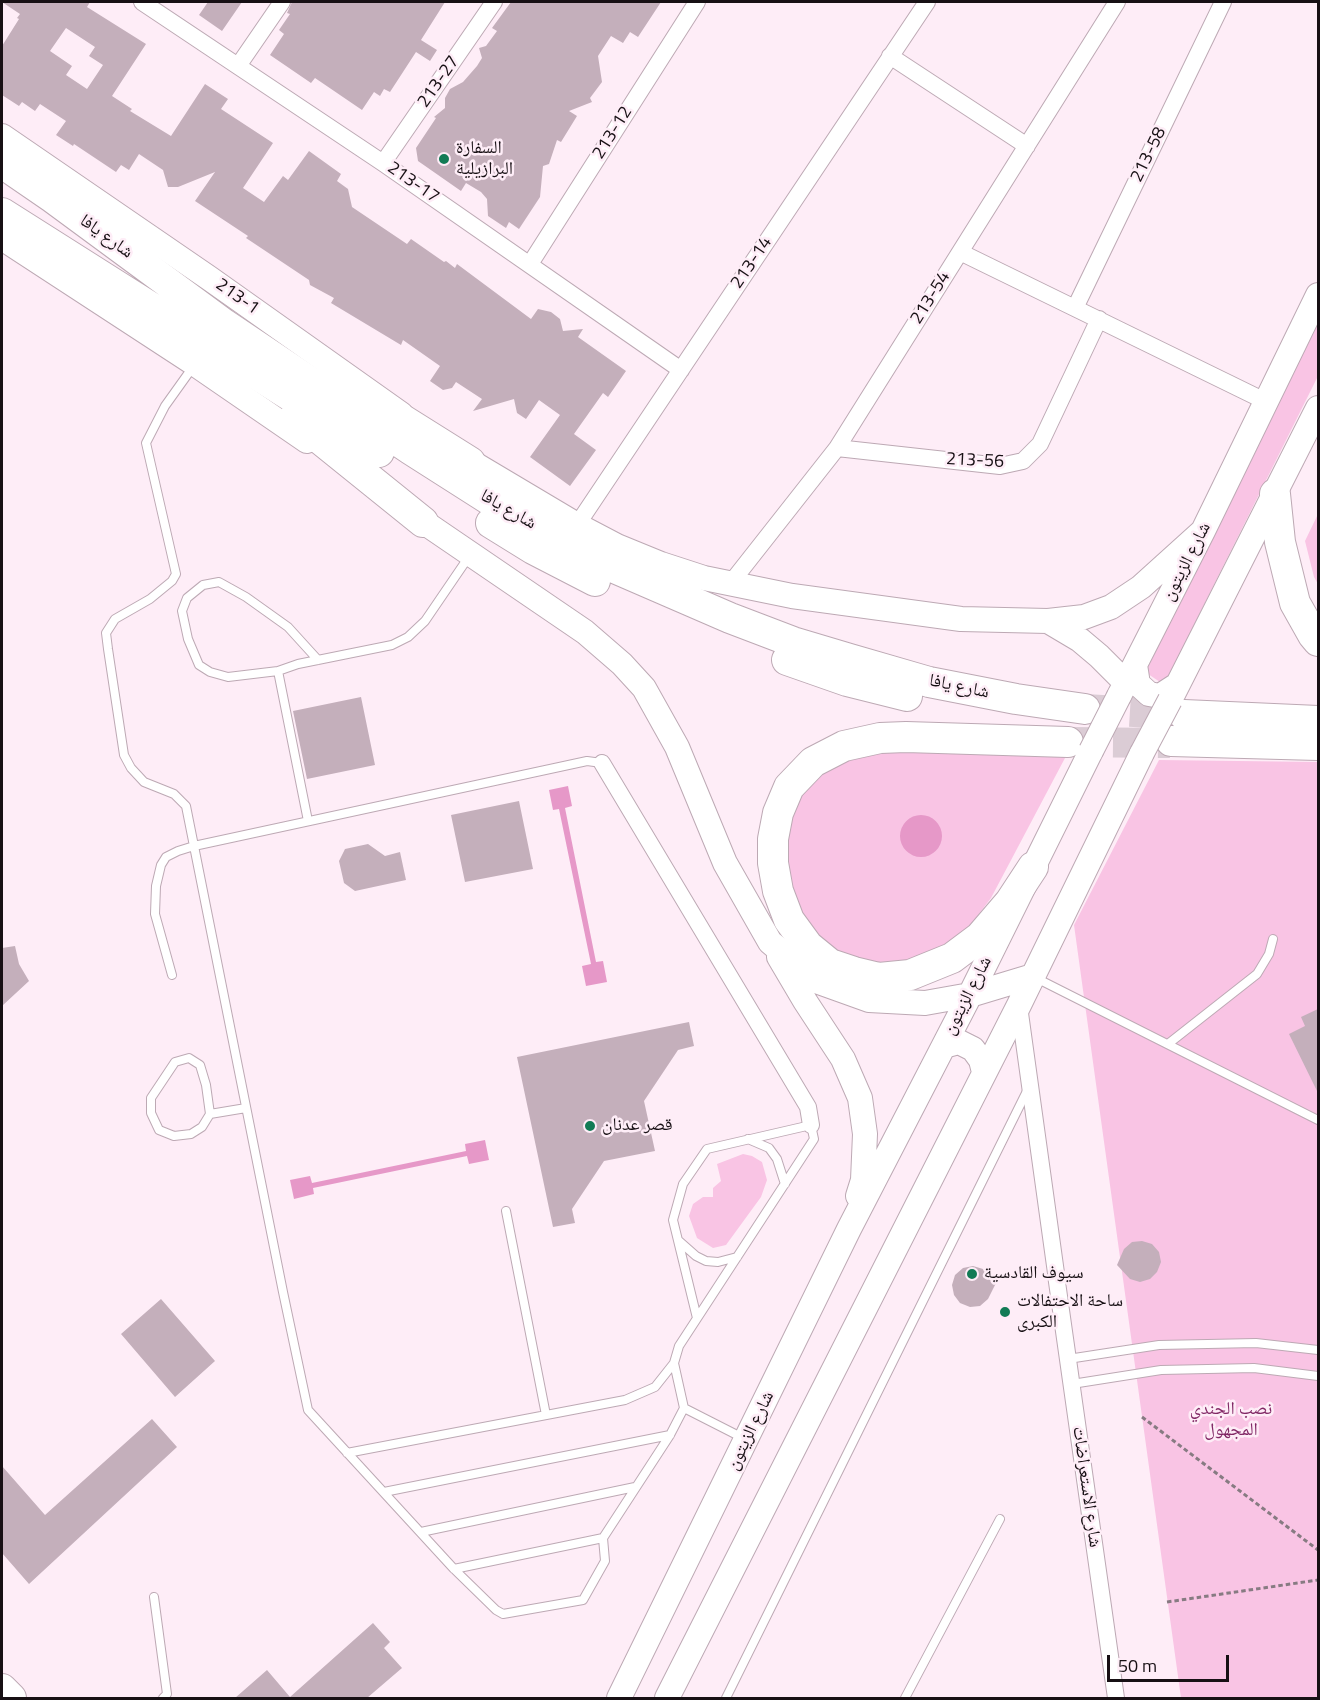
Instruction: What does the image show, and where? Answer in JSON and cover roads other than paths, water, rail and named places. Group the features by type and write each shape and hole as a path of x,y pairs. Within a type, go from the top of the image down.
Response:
{"highway":[{"name":"شارع يافا","path":"2,163 224,324 410,449 501,507 610,566 730,618 793,642 929,682 1016,699 1080,732"},
{"path":"53,198 470,462"},
{"name":"شارع يافا","path":"2,213 36,237 477,516 533,549 625,596 779,657 847,681 944,705 1080,732"},
{"path":"36,237 183,337 294,419 423,522"},
{"path":"1275,494 1280,542 1295,603 1312,635 1318,641"},
{"path":"1176,721 1318,721"},
{"path":"1176,721 1318,745"},
{"path":"1033,867 1010,902 980,937 952,958 910,975 879,978 830,963 807,946 789,920 778,891 773,863 773,839 778,813 789,787 813,762 844,746 880,738 1080,732"},
{"path":"2,1689 11,1698"}],"main road":[{"name":"213-1","path":"2,136 470,462 577,525 617,546 661,564 730,584 862,607 962,619 1048,621 1083,617 1111,607 1141,587 1203,531"},
{"path":"2,238 195,364 585,632 622,664 644,688 677,747 725,863 805,1001 843,1059 860,1098 865,1134 862,1180 849,1229"},
{"name":"شارع الزيتون","path":"619,1698 849,1229 970,995 1033,867 1080,732 1127,682 1318,295"},
{"path":"667,1698 1019,1005 1142,753 1176,721 1275,494 1318,408"},
{"path":"1048,621 1080,640 1127,682 1138,684 1149,694 1160,696 1176,721"},
{"path":"770,942 816,981 869,1000 925,1003 970,995 1032,976"},
{"path":"944,1046 959,1042 973,1049 981,1060 984,1072"}],"street":[{"name":"213-17","path":"142,2 383,163 681,370"},
{"path":"238,66 282,2"},
{"name":"213-27","path":"383,163 494,2"},
{"name":"213-12","path":"530,264 697,2"},
{"name":"213-14","path":"577,525 927,2"},
{"name":"213-54","path":"730,584 837,448 1117,2"},
{"name":"213-58","path":"1076,308 1223,2"},
{"path":"890,56 1027,146"},
{"path":"960,252 1266,402"},
{"name":"213-56","path":"837,448 1000,466 1023,461 1040,444 1099,319"},
{"path":"602,763 808,1107 811,1125"},
{"name":"شارع الاستعراضات","path":"1019,1005 1116,1698"}],"lane":[{"path":"195,364 165,406 146,443 176,574 172,581 150,599 115,619 106,633 124,755 131,768 144,782 174,794 186,806 308,1410 454,1569 503,1614 583,1600 604,1561 603,1538 670,1435 684,1408 674,1362"},
{"path":"318,660 288,627 246,597 219,582 203,585 187,598 182,611 188,639 200,665 210,672 228,677 278,671 298,664 318,660 392,645 408,637 425,621 471,554"},
{"path":"278,671 308,821"},
{"path":"171,975 155,914 156,886 161,865 166,857 195,846 308,821 587,761 602,763"},
{"path":"1168,1044 1257,974 1269,954 1273,939"},
{"path":"1032,976 1318,1120"},
{"path":"189,1058 200,1065 210,1113 202,1127 191,1134 174,1136 159,1130 151,1113 151,1098 175,1062 189,1058"},
{"path":"726,1698 1030,1085"},
{"path":"210,1113 246,1108"},
{"path":"347,1453 626,1400 656,1387 674,1362 679,1346 813,1139 811,1125 707,1149 682,1184 673,1220 697,1318"},
{"path":"748,1139 769,1148 777,1159 785,1184"},
{"path":"506,1211 546,1415"},
{"path":"678,1240 696,1256 706,1261 718,1262 737,1257"},
{"path":"1068,1359 1159,1345 1256,1343 1318,1350"},
{"path":"1072,1384 1161,1370 1254,1368 1318,1376"},
{"path":"684,1408 747,1440"},
{"path":"384,1492 670,1435"},
{"path":"421,1532 635,1487"},
{"path":"905,1698 1000,1519"},
{"path":"454,1569 603,1538"},
{"path":"154,1597 167,1694 164,1698"}],"tunnel":[{"path":"1085,709 1184,715"},
{"path":"1068,742 1170,743"}],"place":[{"name":"السفارة البرازيلية","path":"444,159"},
{"name":"قصر عدنان","path":"590,1126"},
{"name":"سيوف القادسية","path":"972,1274"},
{"name":"ساحة الاحتفالات الكبرى","path":"1005,1312"}],"park label":[{"name":"نصب الجندي المجهول","path":"1231,1420"}]}
